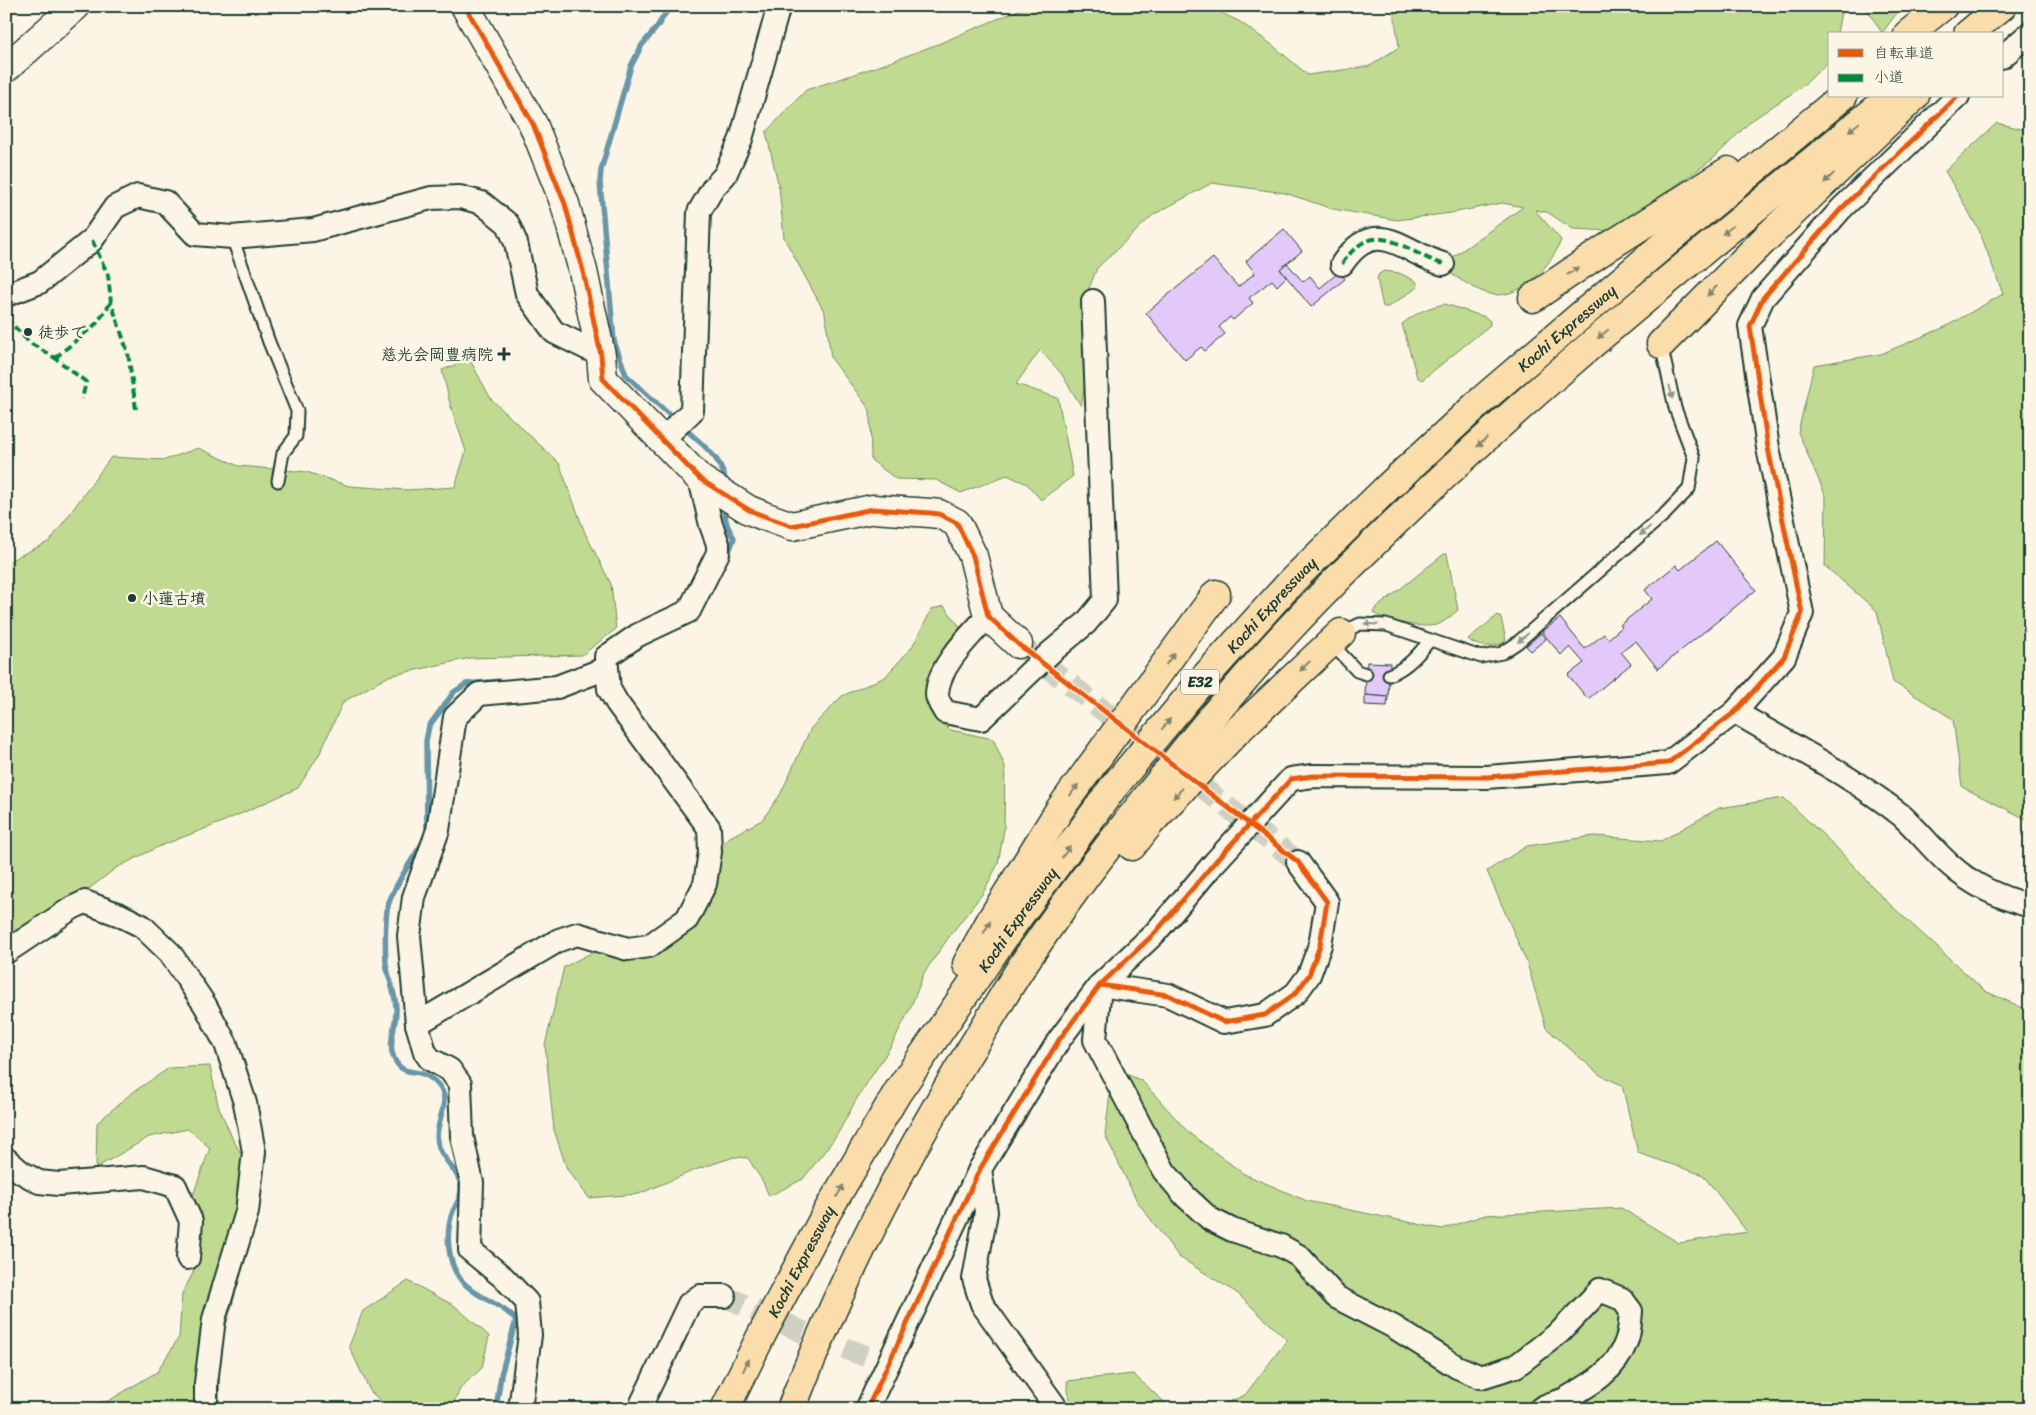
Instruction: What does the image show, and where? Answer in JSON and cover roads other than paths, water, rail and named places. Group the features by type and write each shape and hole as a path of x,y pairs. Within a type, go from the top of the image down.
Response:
{"highway":[{"path":"1910,32 1943,6"},
{"path":"1922,32 1954,6"},
{"path":"1970,32 2002,6"},
{"path":"1983,32 2010,6"},
{"path":"1533,298 1608,247 1749,157 1828,96"},
{"name":"Kochi Expressway","path":"725,1409 761,1336 823,1220 897,1093 1011,927 1112,789 1205,677 1292,581 1388,487 1489,394 1667,241 1841,98"},
{"name":"Kochi Expressway","path":"791,1409 813,1352 875,1218 946,1089 1034,947 1134,812 1228,697 1314,603 1408,509 1590,345 1890,98"},
{"path":"1661,344 1764,239 1913,98"},
{"path":"897,1093 991,920 1060,809 1216,594"},
{"path":"946,1089 1150,822 1236,732 1336,638"}],"street":[{"path":"6,68 76,6"},
{"path":"465,6 533,124 565,204 583,271 601,355 603,379 674,429 718,490 764,516 792,526 873,509 939,514 957,523 973,556 988,616 1018,644"},
{"path":"674,429 692,411 699,212 713,188 725,175 741,139 780,6"},
{"path":"2004,55 2030,33"},
{"path":"868,1409 884,1364 980,1169 1058,1040 1100,985 1155,933 1215,862 1291,779 1313,776 1487,778 1668,763 1735,712 1784,657 1802,613 1768,448 1750,326 1763,298 1841,209 1956,98"},
{"path":"6,295 40,282 92,240 115,207 138,196 165,202 195,234 232,237 313,230 431,198 460,197 482,203 508,224 516,243 527,294 554,332 601,355"},
{"path":"1342,264 1350,253 1363,243 1382,238 1396,242 1432,261 1443,264"},
{"path":"988,616 960,648 939,677 936,697 945,712 981,719 1050,653 1086,623 1105,600 1093,301"},
{"path":"520,1409 530,1335 527,1302 504,1278 470,1250 472,1183 462,1136 460,1084 450,1070 430,1058 425,1052 418,1024 409,936 414,897 438,830 454,717 479,694 557,688 606,663 638,635 689,611 718,553 718,544 711,525 718,490"},
{"path":"418,1024 559,940 577,934 628,949 649,946 687,919 705,884 710,852 709,828 617,703 609,689 606,663"},
{"path":"1735,712 1857,784 1902,817 1950,865 1975,885 2002,898 2030,906"},
{"path":"1100,985 1168,995 1224,1022 1265,1015 1296,993 1309,975 1320,945 1327,902 1298,862"},
{"path":"6,952 72,908 85,902 120,915 142,926 170,953 205,1005 226,1044 245,1103 254,1152 246,1212 214,1319 206,1383 206,1409"},
{"path":"1100,985 1095,1040 1164,1171 1185,1196 1210,1219 1232,1230 1281,1246 1299,1256 1336,1297 1394,1328 1456,1367 1481,1377 1516,1366 1560,1332 1600,1290 1622,1299 1631,1311 1627,1340 1618,1360 1595,1382 1562,1400 1544,1405 1540,1409"},
{"path":"6,1159 21,1172 39,1182 59,1184 144,1177 175,1186 191,1221 188,1258"},
{"path":"980,1169 986,1212 974,1279 976,1291 982,1304 1057,1409"},
{"path":"639,1409 689,1304 700,1296 724,1296"}],"lane":[{"path":"232,237 269,342 297,410 296,436 283,453 278,481"},
{"path":"1366,674 1357,671 1336,638 1360,624 1386,625 1481,657 1502,653 1517,643 1666,513 1689,489 1694,458 1675,408 1661,344"},
{"path":"1389,675 1400,671 1412,661 1430,640"}],"waterway":[{"path":"670,6 657,27 642,45 631,66 601,170 600,182 614,341 626,375 676,421"},
{"path":"683,427 717,460 725,476 726,486"},
{"path":"725,505 726,523 734,538 727,557"},
{"path":"427,831 426,741 429,726 454,692 466,684 500,681"},
{"path":"424,840 397,884 387,910 385,936 386,963 396,1005 396,1018 391,1046 395,1060 401,1068 430,1078 440,1087 444,1095 444,1105 437,1141 441,1152 458,1176 461,1186 460,1196 450,1219 448,1237 450,1256 456,1273 474,1292 511,1314 516,1320 501,1375 496,1409"}],"tunnel":[{"path":"1018,644 1298,862"},
{"path":"724,1296 803,1332 881,1362"}],"place":[{"name":"徒歩で","path":"28,332"},
{"name":"慈光会岡豊病院","path":"504,354"},
{"name":"小蓮古墳","path":"132,598"}]}
